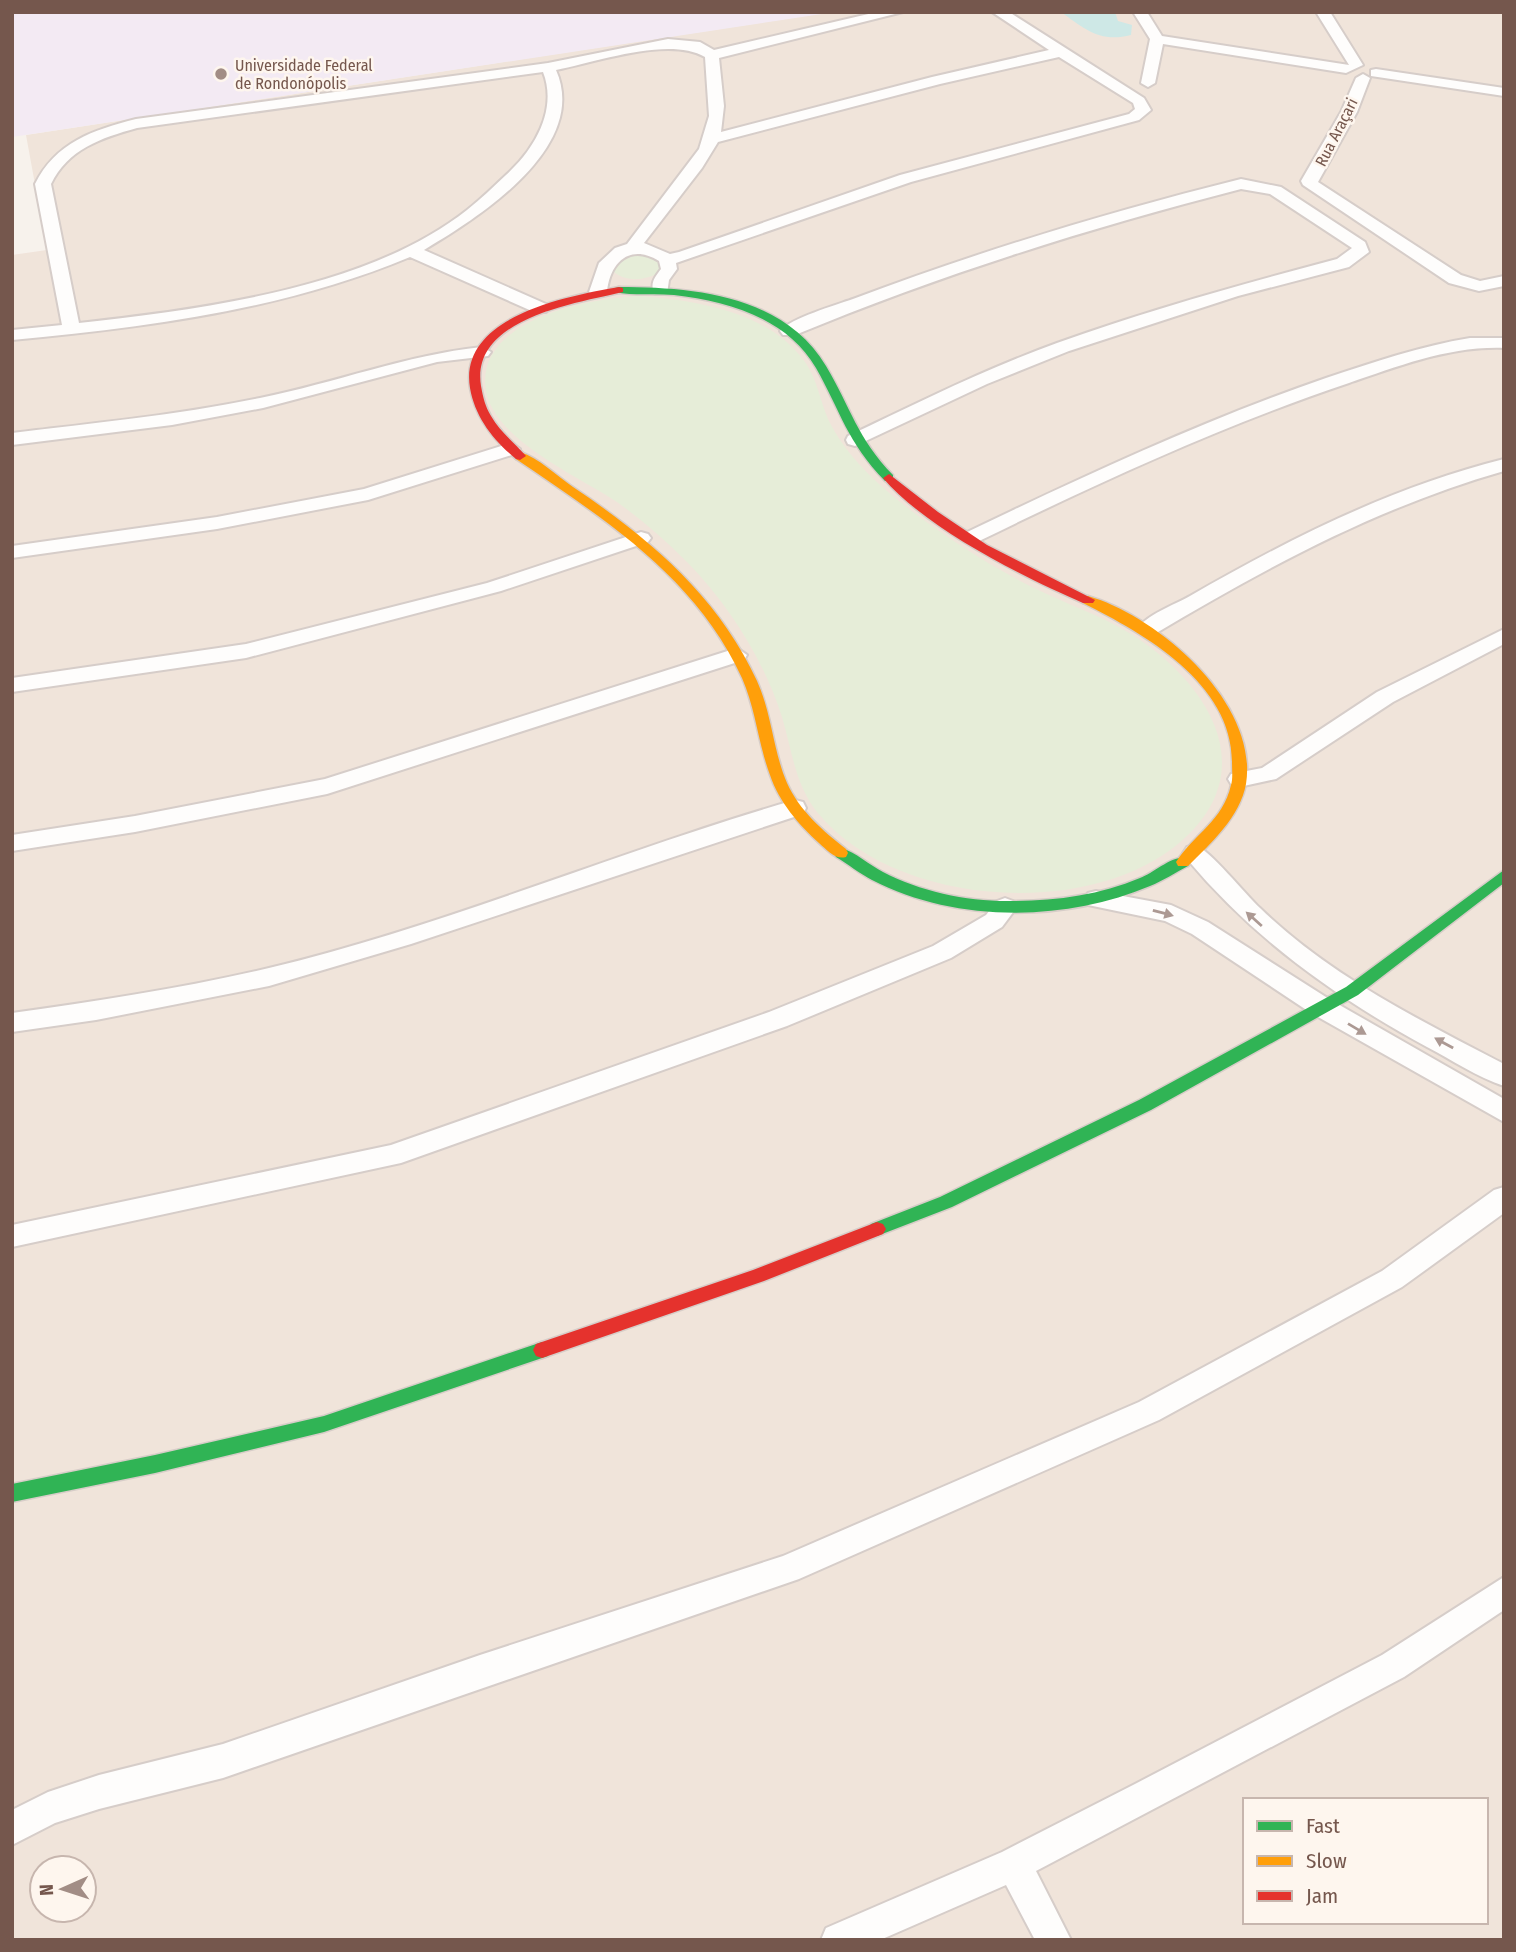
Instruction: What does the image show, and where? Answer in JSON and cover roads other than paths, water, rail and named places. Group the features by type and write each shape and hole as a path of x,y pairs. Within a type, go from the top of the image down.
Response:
{"street":[{"path":"72,330 43,184 48,171 71,148 97,135 136,124 548,67 668,43 695,45 712,55 896,12"},
{"path":"598,292 601,268 608,259 633,249 653,251 667,259 682,257 878,184 1013,145 1134,117 1143,110 1139,101 999,12"},
{"path":"1140,12 1157,39 1148,83"},
{"path":"1323,12 1360,71"},
{"path":"1157,39 1504,92"},
{"path":"712,138 730,136 925,83 1060,52"},
{"path":"633,249 639,236 690,176 712,138 715,121 712,55"},
{"path":"12,335 172,317 276,297 340,278 411,251 461,221 503,190 536,153 552,120 556,92 548,67"},
{"name":"Rua Araçari","path":"1360,71 1349,112 1309,181 1311,185 1455,279 1479,286 1504,281"},
{"path":"789,331 886,290 1006,248 1241,184 1275,190 1359,246 1361,252 1343,262 1232,292 1063,347 981,380 855,440"},
{"path":"411,251 540,307"},
{"path":"661,290 661,280 669,269 667,259"},
{"path":"661,290 734,304 789,331 806,345 824,368 855,440 909,493 970,538 1040,578 1123,616 1181,656 1222,702 1238,738 1239,779 1225,818 1195,853 1150,881 1096,899 1036,907 1005,907 944,898 887,879 838,852 818,836 782,788 764,719 737,655 698,597 641,538 606,510 511,449 484,420 470,393 471,368 495,334 540,307 598,292 661,290"},
{"path":"970,538 1091,478 1287,396 1396,361 1479,343 1504,343"},
{"path":"12,439 172,419 263,403 436,357 482,352"},
{"path":"12,552 217,523 369,494 511,449"},
{"path":"1146,630 1254,565 1365,514 1504,465"},
{"path":"12,685 246,651 494,587 641,538"},
{"path":"1239,779 1268,774 1385,697 1504,635"},
{"path":"12,843 135,824 327,786 737,655"},
{"path":"12,1023 96,1011 269,977 415,933 795,808"},
{"path":"1195,853 1222,889 1267,931 1352,991 1504,1076"},
{"path":"12,1493 155,1464 324,1424 758,1276 946,1202 1145,1105 1320,1006 1352,991 1504,875"},
{"path":"1096,899 1171,914 1200,928 1320,1006 1504,1112"},
{"path":"12,1236 392,1155 803,1009 942,952 994,921 1005,907"},
{"path":"12,1828 61,1805 223,1761 480,1671 788,1569 1149,1411 1392,1279 1504,1198"},
{"path":"838,1940 1014,1864 1393,1666 1504,1592"},
{"path":"1014,1864 1054,1940"}],"water":[{"path":"1061,12 1115,12 1118,21 1132,25 1131,35 1102,36"}],"place":[{"name":"Universidade Federal de Rondonópolis","path":"221,74"}]}
